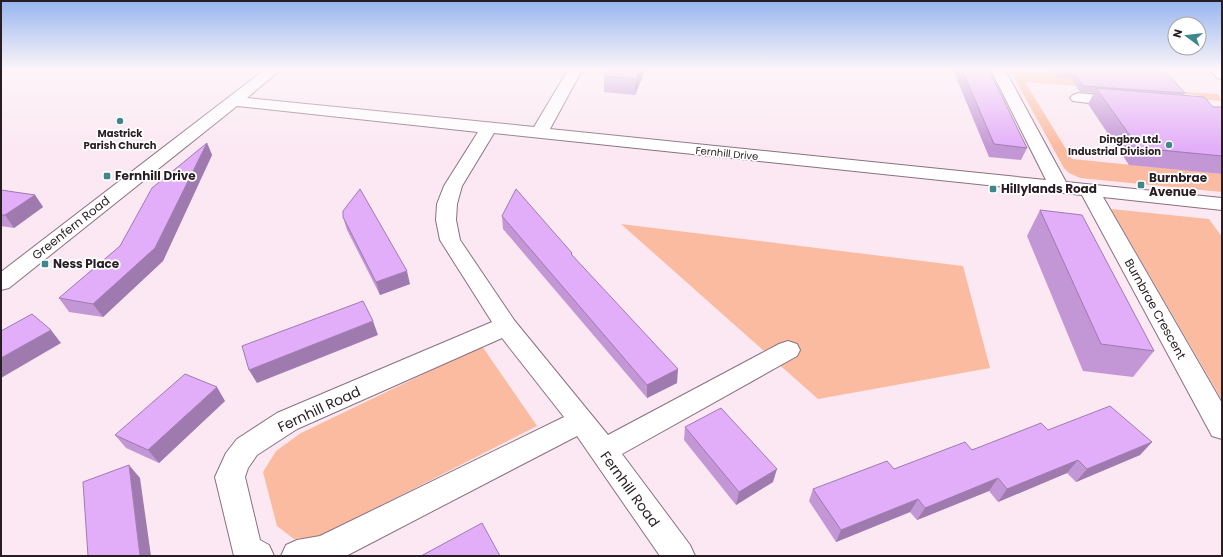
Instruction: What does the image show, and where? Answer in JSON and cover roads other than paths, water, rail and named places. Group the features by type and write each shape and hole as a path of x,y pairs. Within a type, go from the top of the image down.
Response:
{"street":[{"name":"Greenfern Road","path":"4,277 239,96"},
{"path":"539,133 560,96"},
{"path":"1012,96 1059,187"},
{"path":"1078,98 1139,103"},
{"name":"Fernhill Drive","path":"233,101 1215,203"},
{"name":"Fernhill Road","path":"490,128 453,186 447,204 446,220 450,240 506,326 582,421 679,556"},
{"name":"Burnbrae Crescent","path":"1089,190 1222,428"},
{"path":"1215,203 1222,221"},
{"name":"Fernhill Road","path":"258,556 247,550 230,477 236,462 247,447 287,421 506,326"},
{"path":"603,451 788,350"},
{"path":"297,556 323,551 582,421"}],"place":[{"name":"Mastrick Parish Church","path":"120,121"},
{"name":"Dingbro Ltd. Industrial Division","path":"1169,145"},
{"name":"Fernhill Drive","path":"107,176"},
{"name":"Burnbrae Avenue","path":"1141,185"},
{"name":"Hillylands Road","path":"993,189"},
{"name":"Ness Place","path":"45,264"}]}
